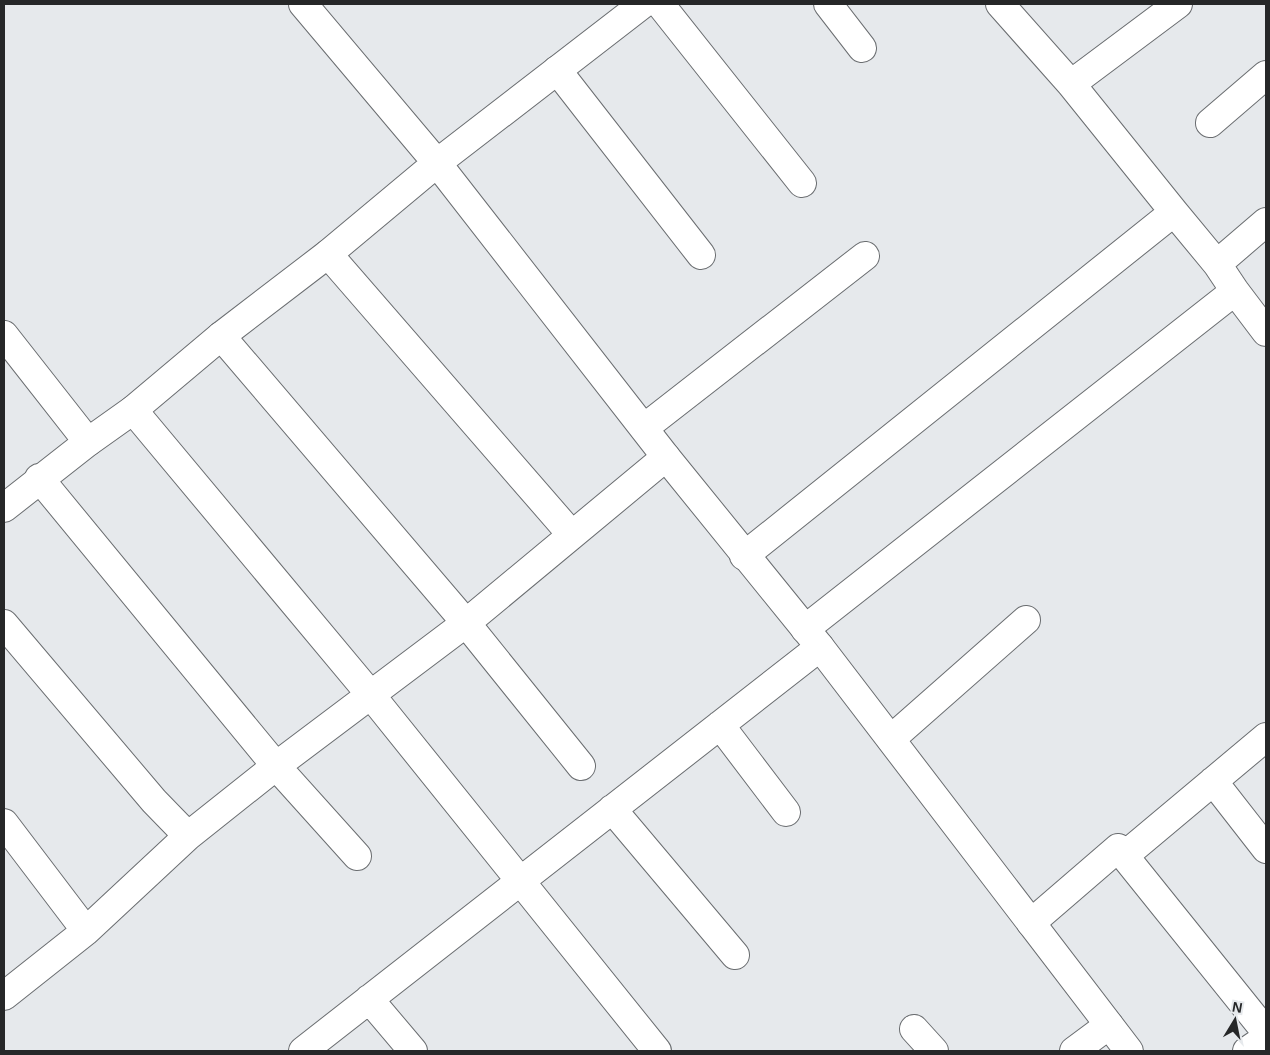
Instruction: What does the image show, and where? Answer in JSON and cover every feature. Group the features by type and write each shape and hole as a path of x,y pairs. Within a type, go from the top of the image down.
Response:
{"street":[{"path":"304,4 437,163 744,556 813,638 1129,1051"},
{"path":"4,508 39,478 133,410 221,336 328,254 437,163 643,4"},
{"path":"660,4 802,183"},
{"path":"828,4 862,48"},
{"path":"1000,4 1071,84 1217,264 1235,292 1266,332"},
{"path":"1071,84 1178,4"},
{"path":"557,70 701,255"},
{"path":"1210,123 1266,75"},
{"path":"744,556 1174,212"},
{"path":"1217,264 1266,222"},
{"path":"328,254 572,535"},
{"path":"644,428 865,256"},
{"path":"303,1051 720,726 813,638 1235,292"},
{"path":"4,335 88,442"},
{"path":"221,336 466,623 581,766"},
{"path":"133,410 370,694 657,1051"},
{"path":"4,996 86,931 188,836 276,766 466,623 666,457"},
{"path":"39,478 276,766 356,856"},
{"path":"891,739 1026,620"},
{"path":"4,624 154,801 188,836"},
{"path":"720,726 786,812"},
{"path":"1124,856 1266,737"},
{"path":"1213,781 1266,849"},
{"path":"612,809 736,955"},
{"path":"4,823 86,931"},
{"path":"1031,924 1118,848 1266,1032"},
{"path":"369,999 413,1051"},
{"path":"1074,1051 1109,1024"},
{"path":"914,1029 934,1051"},
{"path":"1247,1051 1266,1038"}]}
